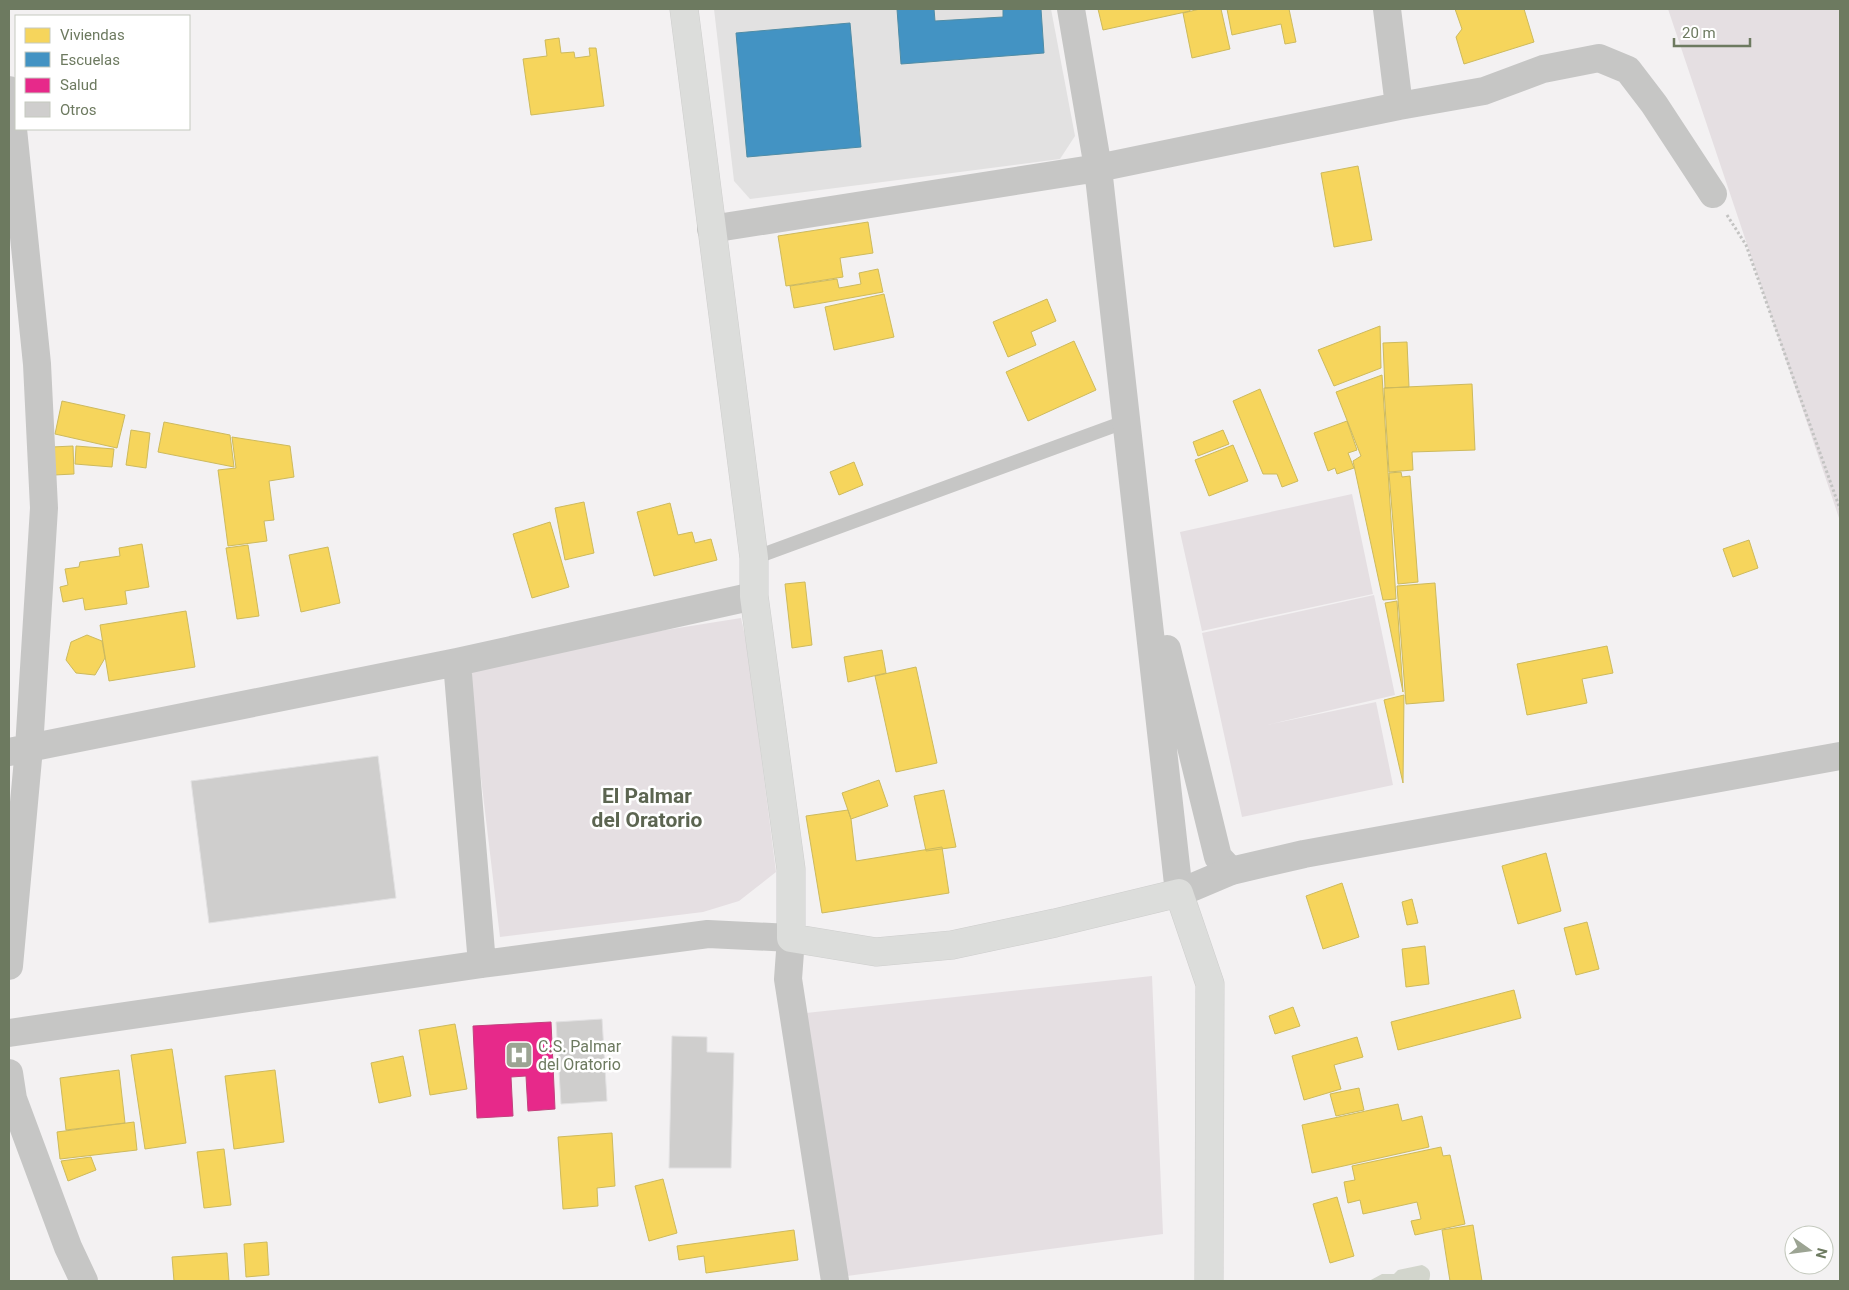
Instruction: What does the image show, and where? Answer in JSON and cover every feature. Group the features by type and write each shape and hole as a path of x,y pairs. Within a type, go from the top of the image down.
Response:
{"main road":[{"path":"684,9 754,558 754,596 791,870 791,938 876,952 952,945 1179,894 1210,984 1209,1281"}],"street":[{"path":"1072,9 1098,168 1179,894 1231,871 1304,854 1840,756"},
{"path":"1387,9 1399,106"},
{"path":"711,229 1098,168 1399,106 1484,91 1543,69 1599,58 1628,70 1654,104 1713,194"},
{"path":"9,90 37,364 44,508 19,750 9,966"},
{"path":"1140,541 1218,857 1231,871"},
{"path":"19,750 457,662 754,596"},
{"path":"457,662 482,964"},
{"path":"9,1034 482,964 708,934 791,938 788,979 835,1281"},
{"path":"9,1073 13,1099 68,1247 84,1281"}],"lane":[{"path":"754,558 1127,421"}],"path":[{"path":"1713,194 1746,245 1840,509"}],"shaded area":[{"path":"714,9 1051,9 1075,136 1060,159 750,199 734,181"},
{"path":"1668,9 1840,9 1840,521"},
{"path":"1352,494 1373,594 1202,631 1180,532"},
{"path":"1374,595 1395,695 1267,725 1376,702 1393,785 1242,817 1202,633"},
{"path":"741,618 747,645 776,872 739,901 703,912 500,937 468,669 609,639"},
{"path":"1152,976 1163,1234 847,1276 806,1013"},
{"path":"1422,1265 1430,1272 1429,1281 1369,1281 1382,1274 1394,1274 1398,1270"}],"building: Viviendas":[{"path":"1098,9 1190,9 1190,11 1103,30"},
{"path":"1200,9 1221,9 1230,49 1192,58 1183,13"},
{"path":"1227,9 1289,9 1296,42 1285,44 1281,24 1232,35"},
{"path":"1455,9 1524,9 1534,42 1464,64 1456,37 1462,29"},
{"path":"559,38 561,53 574,52 575,58 590,56 589,48 596,48 604,106 531,115 523,59 547,56 545,40"},
{"path":"1358,166 1372,240 1334,247 1321,173"},
{"path":"868,222 873,253 840,258 843,277 786,286 778,236"},
{"path":"878,269 883,292 794,308 790,286 837,279 839,288 861,284 859,273"},
{"path":"884,294 894,337 834,350 825,307"},
{"path":"1047,299 1056,321 1031,332 1036,345 1008,357 993,322"},
{"path":"1380,326 1381,368 1334,386 1318,350"},
{"path":"1074,341 1096,390 1028,421 1006,372"},
{"path":"1407,342 1409,387 1385,388 1383,343"},
{"path":"1382,375 1396,599 1383,600 1353,461 1361,456 1336,392"},
{"path":"1472,384 1475,450 1412,452 1413,470 1389,472 1384,388"},
{"path":"1260,389 1298,481 1282,487 1277,474 1263,474 1233,401"},
{"path":"62,401 125,415 117,448 55,434"},
{"path":"1347,421 1357,450 1348,453 1354,468 1337,474 1335,468 1328,471 1314,433"},
{"path":"164,422 230,435 234,467 158,452"},
{"path":"131,430 150,433 146,468 126,465"},
{"path":"1223,430 1229,444 1198,456 1193,442"},
{"path":"232,437 290,446 294,477 269,481 274,520 264,521 267,541 228,546 218,470 236,468"},
{"path":"1233,445 1248,481 1209,496 1195,460"},
{"path":"73,446 74,474 54,475 52,447"},
{"path":"76,446 114,449 112,467 75,464"},
{"path":"854,462 863,485 839,495 830,472"},
{"path":"1401,472 1402,477 1410,476 1418,582 1398,584 1389,473"},
{"path":"584,502 594,553 565,560 555,508"},
{"path":"670,503 678,535 692,532 695,543 711,539 717,560 654,576 637,512"},
{"path":"550,522 569,587 532,598 513,534"},
{"path":"1749,540 1758,568 1733,577 1723,549"},
{"path":"142,544 149,587 125,591 127,604 85,610 83,598 63,602 60,587 68,585 65,569 79,567 80,562 120,556 119,548"},
{"path":"248,545 259,616 237,619 226,548"},
{"path":"328,547 340,603 301,612 289,555"},
{"path":"805,582 812,645 792,648 785,584"},
{"path":"1435,583 1444,701 1406,704 1397,586"},
{"path":"1397,601 1403,692 1385,603"},
{"path":"186,611 195,667 109,681 100,625"},
{"path":"87,635 102,641 105,658 95,675 76,673 66,660 71,642"},
{"path":"1607,646 1613,673 1582,679 1587,703 1527,715 1517,664"},
{"path":"882,650 886,673 848,682 844,657"},
{"path":"916,667 937,763 896,772 875,676"},
{"path":"1404,695 1403,783 1384,700"},
{"path":"879,780 888,806 851,819 842,793"},
{"path":"944,790 956,847 926,851 914,796"},
{"path":"848,810 851,819 856,861 942,847 949,893 822,913 806,816"},
{"path":"1546,853 1561,911 1518,924 1502,866"},
{"path":"1342,883 1359,937 1323,949 1306,896"},
{"path":"1412,899 1418,923 1407,925 1402,902"},
{"path":"1587,922 1599,969 1576,975 1564,928"},
{"path":"1425,946 1429,984 1406,987 1402,949"},
{"path":"1514,990 1521,1018 1398,1050 1391,1022"},
{"path":"1293,1007 1300,1026 1275,1034 1269,1016"},
{"path":"455,1024 467,1089 430,1095 419,1030"},
{"path":"1357,1037 1363,1057 1334,1065 1341,1089 1304,1100 1292,1056"},
{"path":"172,1049 186,1143 145,1149 131,1055"},
{"path":"403,1056 411,1096 379,1103 371,1063"},
{"path":"119,1070 125,1123 66,1130 60,1078"},
{"path":"275,1070 284,1142 234,1149 225,1076"},
{"path":"1359,1088 1364,1110 1336,1116 1330,1094"},
{"path":"1398,1104 1402,1121 1422,1116 1429,1147 1312,1173 1302,1125"},
{"path":"134,1122 137,1150 60,1159 57,1132"},
{"path":"612,1133 615,1186 597,1188 598,1206 563,1209 558,1137"},
{"path":"1441,1147 1443,1156 1450,1155 1465,1224 1415,1235 1411,1221 1421,1219 1417,1202 1363,1214 1360,1200 1348,1203 1344,1182 1355,1180 1352,1166"},
{"path":"224,1149 231,1205 204,1208 197,1152"},
{"path":"91,1157 96,1170 68,1181 61,1161"},
{"path":"663,1179 677,1233 649,1241 635,1186"},
{"path":"1337,1197 1354,1256 1330,1263 1313,1204"},
{"path":"1473,1225 1482,1281 1450,1281 1442,1230"},
{"path":"794,1230 798,1260 706,1273 704,1256 679,1260 677,1246"},
{"path":"267,1242 269,1275 246,1277 244,1244"},
{"path":"227,1253 229,1281 174,1281 172,1257"}],"building: Escuelas":[{"path":"897,9 934,9 935,21 1003,17 1003,9 1041,9 1044,53 901,64"},
{"path":"850,23 861,147 747,157 736,33"}],"building: Salud":[{"path":"551,1022 555,1109 528,1111 526,1076 511,1077 513,1116 477,1118 473,1026"}],"building: Otros":[{"path":"378,756 396,898 209,923 191,781"},
{"path":"602,1019 607,1101 561,1104 556,1022"},
{"path":"672,1036 707,1037 707,1052 734,1053 731,1168 669,1168"}],"place":[{"name":"C.S. Palmar del Oratorio","path":"519,1055"}],"district":[{"name":"El Palmar del Oratorio","path":"647,808"}]}
